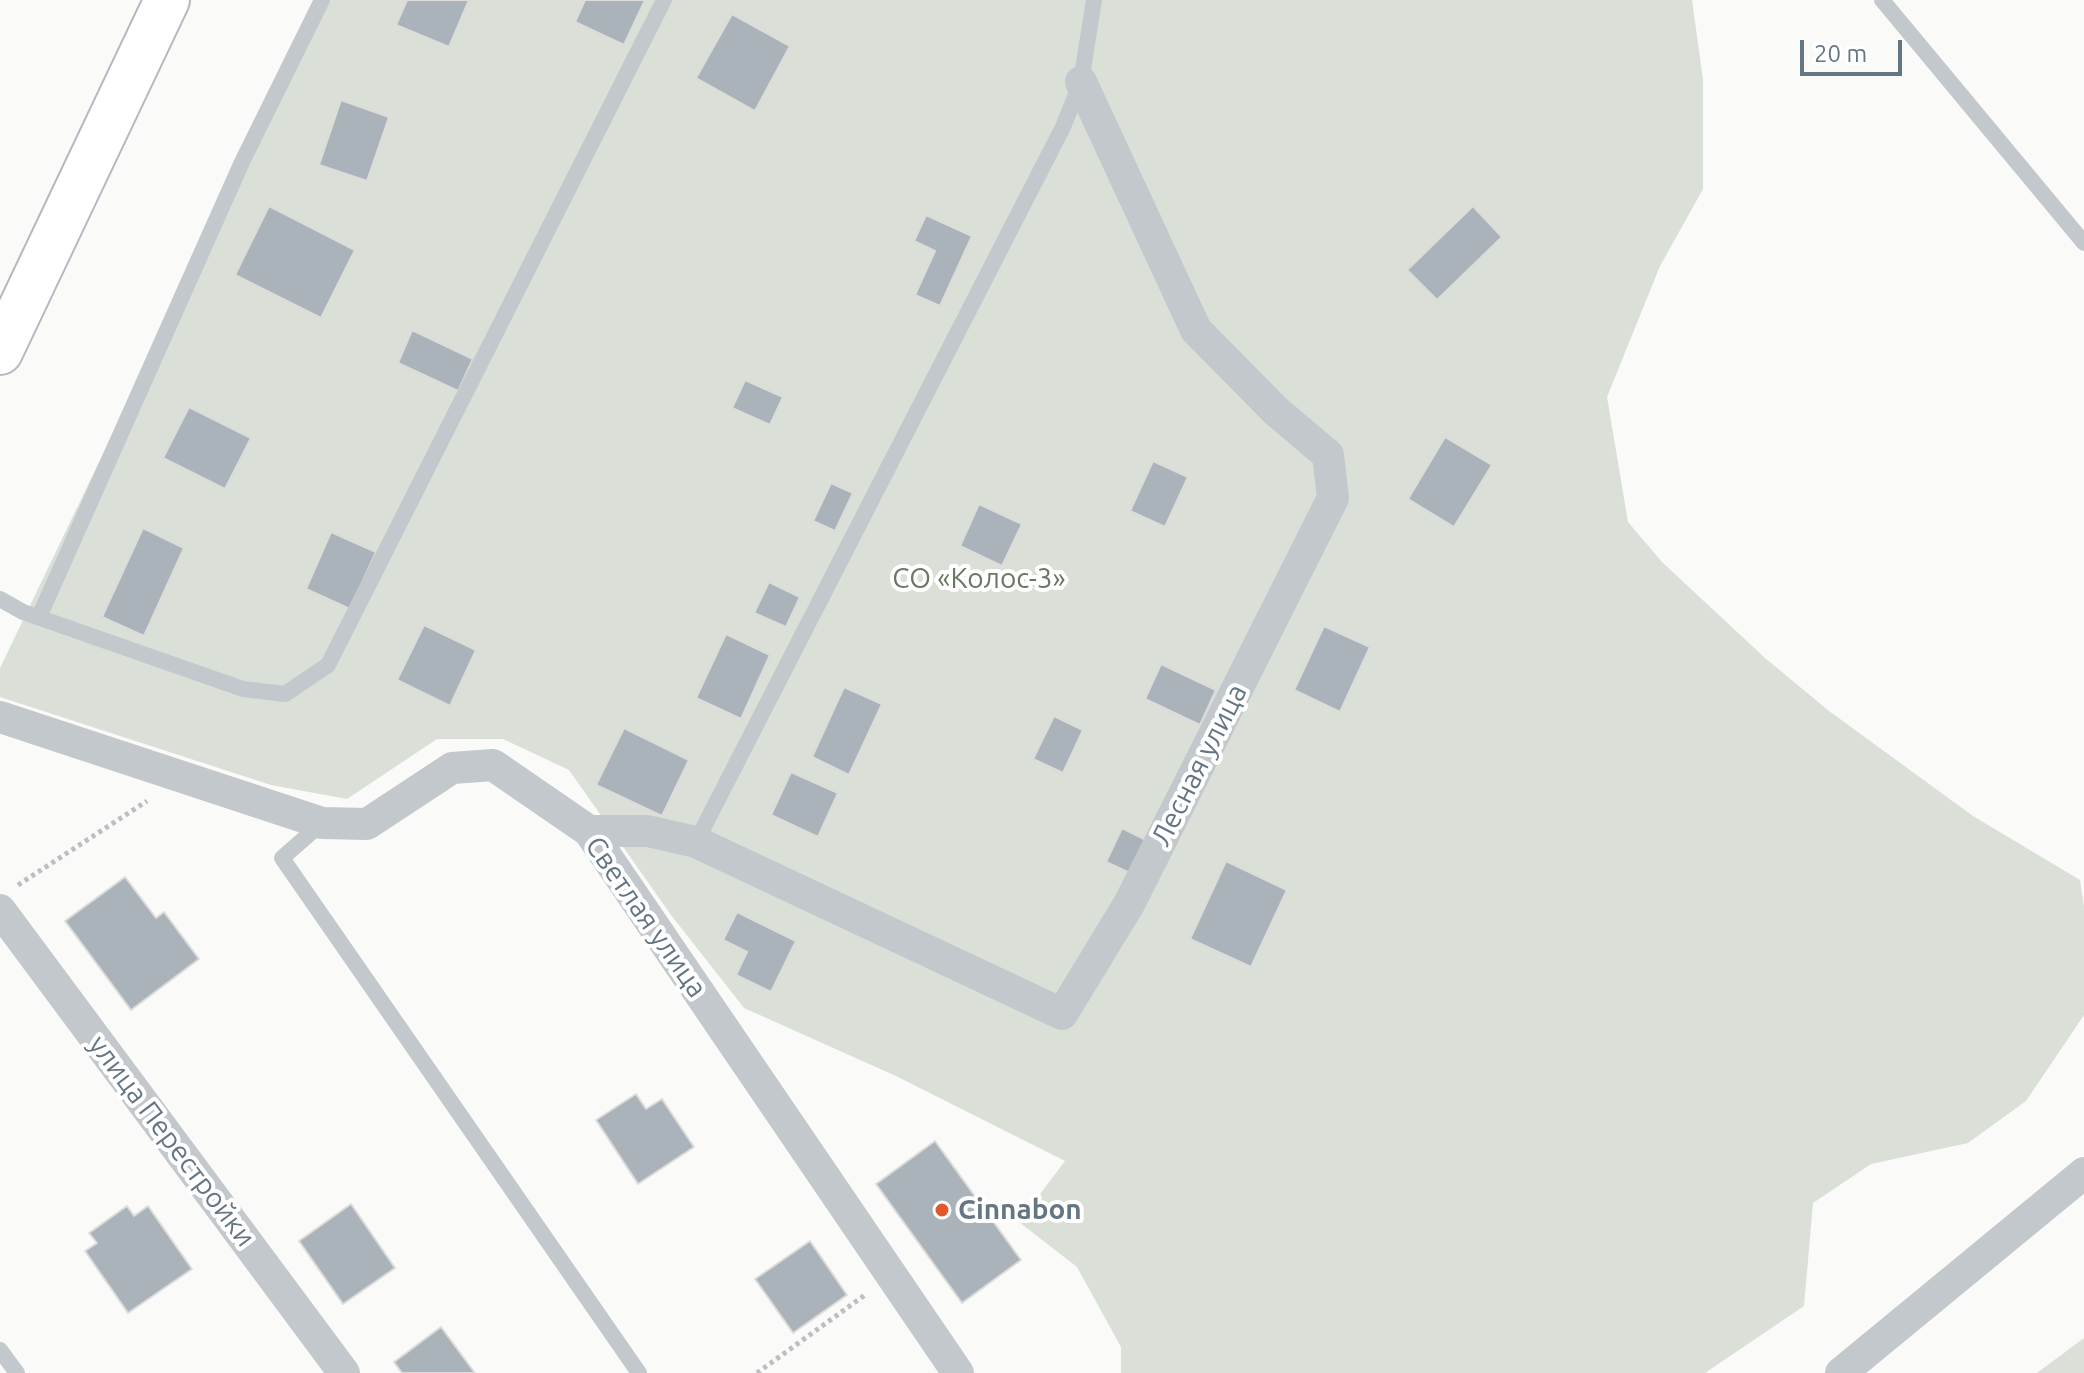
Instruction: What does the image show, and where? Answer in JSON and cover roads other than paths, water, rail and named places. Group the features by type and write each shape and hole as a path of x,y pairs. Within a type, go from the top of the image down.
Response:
{"street":[{"path":"0,352 167,0"},
{"name":"Лесная улица","path":"589,831 647,831 696,842 1062,1014 1136,890 1333,498 1328,455 1276,411 1196,330 1081,82"},
{"name":"Светлая улица","path":"0,717 322,823 367,824 452,768 493,765 589,831 958,1373"},
{"name":"улица Перестройки","path":"6,899 344,1373"},
{"path":"1841,1373 2084,1173"}],"lane":[{"path":"39,617 242,162 322,0"},
{"path":"0,599 23,612 243,689 285,694 328,665 664,0"},
{"path":"696,842 1063,127 1081,82 1094,0"},
{"path":"1882,0 2084,243"},
{"path":"322,823 282,858 639,1373"},
{"path":"0,1350 17,1373"}],"place":[{"name":"Cinnabon","path":"942,1210"}],"park label":[{"name":"СО «Колос-3»","path":"979,579"}]}
